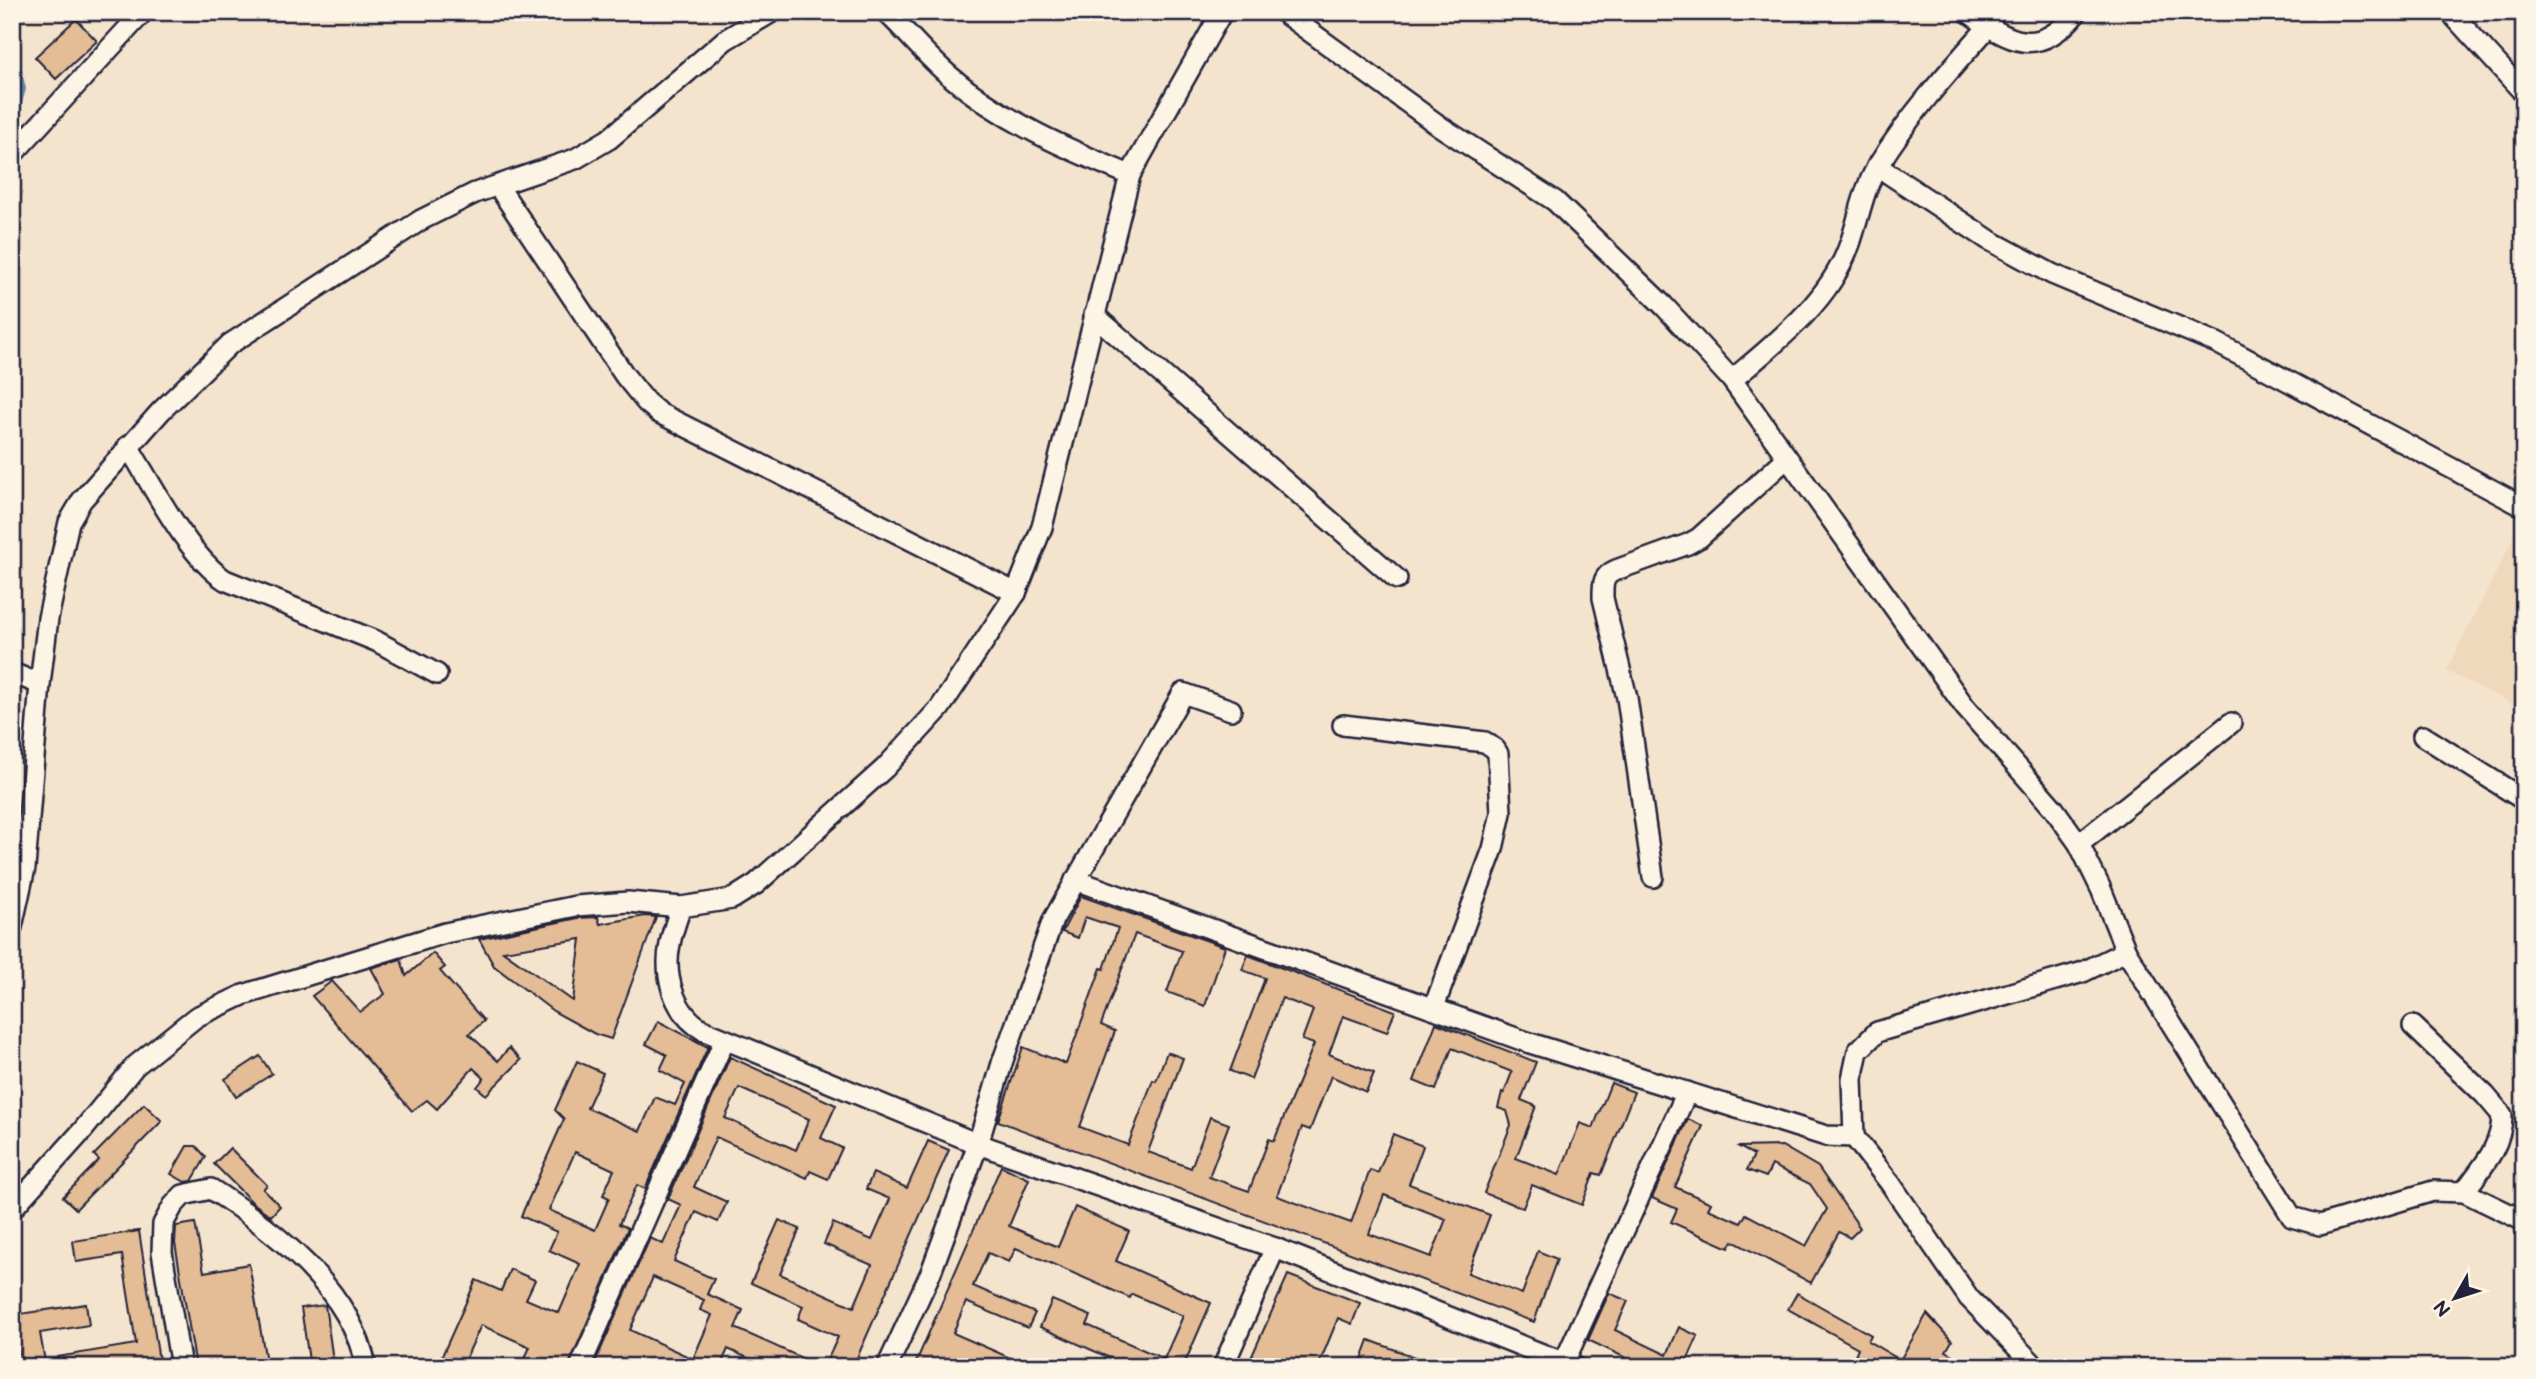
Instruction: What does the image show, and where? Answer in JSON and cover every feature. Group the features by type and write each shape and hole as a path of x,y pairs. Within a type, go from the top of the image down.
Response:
{"street":[{"path":"17,149 143,12"},
{"path":"12,927 25,868 48,618 69,522 82,500 161,411 230,344 421,220 475,193 575,159 609,139 725,40 772,12"},
{"path":"886,12 950,77 986,103 1048,141 1130,175"},
{"path":"12,1209 75,1140 135,1066 196,1017 243,995 445,933 576,906 628,902 681,907 732,900 756,884 885,768 940,708 1016,593 1042,527 1130,175 1222,12"},
{"path":"1283,12 1441,127 1555,201 1664,306 1732,380 1965,707 2054,809 2079,844 2126,951 2292,1217 2320,1226 2433,1191 2465,1192 2524,1221"},
{"path":"1968,12 1988,27 2010,38 2034,43 2057,33 2077,12"},
{"path":"2450,12 2524,93"},
{"path":"1732,380 1777,342 1831,282 1848,250 1877,166 1920,104 1988,27"},
{"path":"1877,166 1989,240 2052,274 2217,344 2524,507"},
{"path":"498,186 625,376 646,402 659,413 1016,593"},
{"path":"1094,315 1397,579"},
{"path":"128,446 191,547 214,573 225,580 376,641 437,674"},
{"path":"1653,877 1627,698 1602,584 1608,575 1616,570 1699,538 1787,458"},
{"path":"12,673 40,684"},
{"path":"887,1367 931,1272 978,1144 1003,1060 1053,920 1183,693 1231,710"},
{"path":"2079,844 2231,723"},
{"path":"1343,725 1485,742 1498,754 1501,813 1493,849 1434,1007"},
{"path":"2423,736 2524,800"},
{"path":"1075,880 1527,1042 1826,1136 1854,1137"},
{"path":"681,907 669,945 667,970 671,987 692,1024 724,1041 978,1144 1275,1248 1567,1365 1687,1092"},
{"path":"2036,1367 1969,1298 1890,1183 1854,1137 1852,1079 1858,1051 1877,1032 2083,972 2126,951"},
{"path":"2413,1026 2485,1095 2502,1115 2502,1129 2497,1146 2465,1192"},
{"path":"580,1367 724,1041"},
{"path":"181,1367 162,1252 163,1224 183,1195 211,1189 251,1214 319,1276 337,1298 355,1334 366,1367"},
{"path":"1223,1367 1275,1248"}],"shaded area":[{"path":"2522,521 2524,522 2524,710 2446,671"}],"building":[{"path":"76,19 97,41 56,79 35,57"},
{"path":"1081,896 1225,947 1205,1006 1167,992 1182,951 1135,934 1101,1025 1115,1031 1080,1127 1128,1145 1167,1052 1183,1058 1148,1152 1191,1168 1210,1117 1229,1124 1209,1177 1249,1191 1269,1139 1274,1141 1314,1044 1302,1040 1313,1010 1282,998 1251,1079 1230,1071 1265,978 1242,970 1248,955 1395,1011 1387,1032 1343,1016 1329,1054 1374,1073 1366,1092 1331,1076 1310,1130 1302,1127 1277,1196 1351,1223 1370,1170 1378,1173 1393,1134 1423,1146 1409,1184 1490,1215 1468,1273 1522,1294 1538,1251 1557,1259 1534,1322 998,1121 1023,1047 1066,1064 1118,928 1085,917 1078,938 1062,932","holes":["1384,1195 1446,1219 1431,1257 1369,1234"]},
{"path":"645,916 656,917 611,1039 595,1034 553,1011 494,966 479,939 578,918 598,917 600,924","holes":["581,939 573,1001 503,951"]},
{"path":"433,953 445,967 440,971 484,1021 469,1034 498,1061 509,1048 521,1060 486,1095 477,1087 484,1078 473,1068 437,1109 427,1100 412,1111 312,996 332,981 360,1012 385,994 371,968 401,959 406,976"},
{"path":"658,1021 708,1047 645,1189 637,1185 619,1224 628,1228 568,1367 521,1367 530,1347 481,1325 462,1367 437,1367 476,1280 501,1291 510,1269 535,1280 526,1299 559,1313 580,1264 549,1250 557,1232 521,1216 564,1119 555,1110 577,1061 603,1073 587,1108 640,1131 655,1097 675,1105 685,1084 660,1070 667,1055 646,1044","holes":["575,1152 614,1170 603,1195 609,1198 595,1230 549,1210"]},
{"path":"1436,1023 1536,1062 1521,1100 1536,1106 1516,1158 1559,1175 1580,1123 1593,1128 1611,1083 1634,1092 1601,1175 1594,1173 1582,1205 1532,1185 1523,1208 1484,1193 1511,1125 1507,1111 1498,1108 1512,1072 1452,1048 1436,1090 1414,1081"},
{"path":"260,1056 272,1074 236,1097 225,1079"},
{"path":"730,1057 836,1105 821,1138 842,1148 828,1179 810,1171 807,1178 716,1137 694,1187 727,1202 718,1222 696,1212 674,1261 714,1279 707,1294 743,1310 735,1328 822,1367 768,1367 728,1349 720,1367 593,1367 650,1238 663,1244 681,1205 668,1199","holes":["739,1088 809,1119 796,1150 725,1118","653,1277 704,1300 700,1310 712,1315 693,1359 630,1330"]},
{"path":"144,1104 162,1121 76,1209 63,1197 99,1160 94,1155"},
{"path":"1688,1119 1703,1126 1675,1187 1711,1203 1708,1209 1741,1223 1746,1214 1806,1246 1827,1209 1810,1184 1772,1165 1766,1177 1747,1170 1754,1155 1739,1147 1782,1146 1818,1167 1860,1228 1850,1238 1839,1232 1811,1283 1733,1241 1729,1248 1671,1222 1677,1209 1652,1198"},
{"path":"928,1141 949,1150 853,1367 824,1367 838,1337 798,1319 803,1306 751,1283 779,1220 800,1229 780,1274 854,1307 872,1265 824,1244 833,1223 872,1240 890,1199 866,1189 873,1173 907,1188"},
{"path":"187,1146 196,1146 206,1157 192,1181 185,1182 171,1174"},
{"path":"230,1148 267,1185 263,1189 280,1206 271,1216 253,1203 214,1164"},
{"path":"1001,1166 1029,1179 1009,1226 1058,1247 1075,1207 1129,1231 1116,1261 1211,1303 1183,1367 1130,1367 1040,1327 1052,1300 1091,1316 1087,1325 1164,1359 1183,1316 1132,1294 1130,1298 1016,1248 1009,1262 988,1253 973,1286 1035,1313 1028,1328 966,1302 953,1333 1031,1367 914,1367"},
{"path":"195,1223 204,1272 249,1264 267,1367 196,1367 175,1243 176,1226"},
{"path":"139,1231 160,1367 58,1367 57,1357 136,1344 122,1255 76,1262 73,1241"},
{"path":"1288,1275 1360,1303 1352,1324 1338,1318 1318,1367 1247,1367"},
{"path":"1609,1293 1628,1301 1615,1330 1667,1355 1679,1327 1698,1336 1686,1363 1693,1367 1645,1367 1588,1340"},
{"path":"1797,1293 1871,1335 1868,1341 1900,1360 1927,1314 1952,1341 1946,1351 1974,1367 1876,1367 1855,1355 1858,1348 1788,1309"},
{"path":"86,1304 89,1325 40,1333 46,1367 21,1367 13,1315"},
{"path":"325,1305 334,1367 310,1367 301,1308"},
{"path":"1369,1340 1436,1365 1436,1367 1359,1367"}],"waterway":[{"path":"12,42 23,89 12,126"}]}
